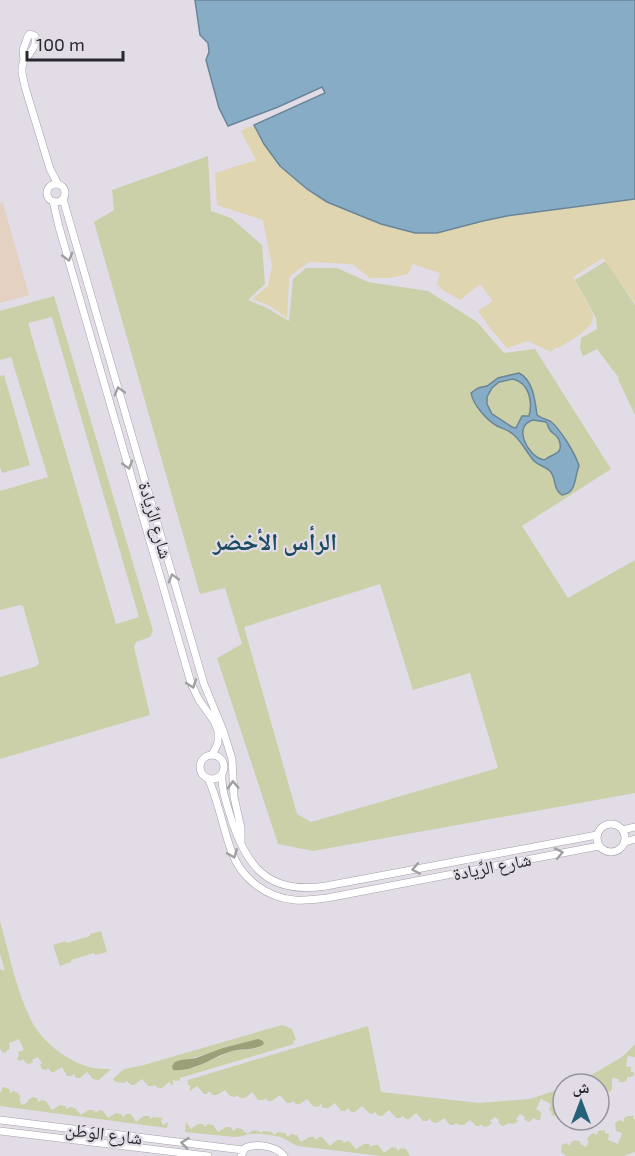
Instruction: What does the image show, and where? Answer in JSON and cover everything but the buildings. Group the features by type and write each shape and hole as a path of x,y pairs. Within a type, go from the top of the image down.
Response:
{"street":[{"path":"24,60 22,67 25,87 50,169 58,184 65,189 63,199 58,201 53,201 48,194 50,169"},
{"path":"50,186 58,184"},
{"name":"شارع الرِّيادة","path":"63,199 204,684 223,730 231,759 241,843"},
{"name":"شارع الرِّيادة","path":"53,201 191,683 218,731 218,742 212,754"},
{"path":"212,754 219,757 224,763 222,774 217,778 208,778 201,772 200,764 204,758 212,754"},
{"name":"شارع الرِّيادة","path":"222,774 224,794 234,825 241,843 254,864 272,880 295,888 311,888 597,835"},
{"name":"شارع الرِّيادة","path":"208,778 233,855 240,868 261,889 288,899 327,898 599,846"},
{"path":"607,825 617,825 626,836 621,849 606,852 599,846 597,835 607,825"},
{"path":"623,830 635,827"},
{"path":"625,842 635,840"},
{"name":"شارع الوَطَن","path":"0,1120 242,1153 247,1147 253,1146 274,1148 285,1156"},
{"name":"شارع الوَطَن","path":"0,1131 208,1156"}],"shaded area":[{"path":"0,203 3,203 29,295 0,303"}],"green space":[{"path":"208,156 211,211 231,218 262,245 265,284 248,300 289,321 293,279 306,268 337,268 368,282 428,291 477,322 504,353 535,349 611,469 522,526 568,598 635,560 635,793 313,851 278,844 217,658 242,644 225,588 200,594 94,222 114,210 112,190","holes":["380,584 413,690 470,673 498,768 311,822 297,814 244,627"]},
{"path":"606,261 635,305 635,415 619,378 597,349 583,356 580,348 581,338 597,329 596,318 575,280"},
{"path":"54,296 153,631 150,637 136,642 134,647 150,715 0,759 0,677 37,666 39,663 23,606 0,610 0,491 48,477 11,357 0,360 0,311","holes":["52,317 139,617 116,624 28,323"]},
{"path":"4,375 30,465 2,473 0,467 0,376"},
{"path":"0,921 13,971 35,1027 56,1050 74,1061 93,1068 111,1069 99,1080 93,1079 87,1072 80,1078 76,1078 74,1074 67,1076 62,1067 54,1072 48,1068 42,1069 40,1065 42,1063 38,1057 29,1064 23,1059 17,1060 18,1052 24,1050 19,1039 9,1043 10,1049 6,1051 7,1053 2,1052 0,1048 0,969 5,971 0,954"},
{"path":"101,931 107,952 95,955 94,953 60,966 53,945 66,941 67,943"},
{"path":"282,1025 292,1029 296,1040 293,1041 294,1044 180,1078 180,1081 173,1080 173,1086 169,1082 162,1088 155,1085 148,1086 142,1079 131,1085 127,1081 116,1082 113,1079 124,1069","holes":["244,1043 259,1048 232,1051 193,1068 181,1060"]},
{"path":"368,1026 381,1092 479,1103 530,1099 551,1092 551,1104 541,1099 536,1109 541,1112 540,1120 533,1118 528,1122 520,1114 516,1119 518,1121 514,1124 508,1123 502,1126 495,1117 490,1121 492,1123 484,1127 481,1124 476,1126 470,1120 464,1125 456,1123 450,1125 444,1118 437,1123 432,1122 430,1118 423,1121 416,1113 406,1119 403,1116 396,1118 389,1110 382,1116 375,1112 372,1114 362,1106 355,1112 351,1112 348,1108 341,1111 335,1103 328,1108 323,1108 321,1104 318,1107 313,1106 307,1099 300,1104 293,1101 287,1103 280,1095 268,1101 266,1098 258,1100 252,1092 245,1098 237,1095 230,1096 225,1090 217,1095 209,1091 204,1094 197,1086 190,1091 188,1080"},
{"path":"258,1039 264,1044 256,1048 232,1051 189,1069 173,1070 172,1066 175,1062"},
{"path":"635,1044 635,1057 628,1056 626,1066 631,1067 634,1075 627,1077 624,1082 612,1078 611,1091 611,1072 596,1072 622,1057"},
{"path":"5,1087 11,1093 13,1091 18,1093 22,1105 33,1097 37,1098 38,1102 46,1101 52,1110 60,1105 67,1109 75,1108 81,1115 88,1110 96,1113 99,1110 103,1111 108,1118 116,1113 123,1117 131,1114 136,1122 144,1116 149,1116 151,1119 153,1117 163,1118 161,1121 163,1125 168,1122 167,1128 0,1106 0,1092"},
{"path":"633,1116 635,1119 635,1152 624,1156 566,1156 561,1152 562,1145 566,1143 570,1146 575,1140 586,1147 589,1136 593,1133 597,1135 598,1132 609,1134 608,1140 618,1144 622,1133 616,1131 615,1123 619,1120 624,1122 624,1118"},
{"path":"186,1122 191,1129 198,1124 203,1124 205,1127 208,1124 213,1125 218,1132 231,1127 233,1131 237,1128 242,1129 247,1134 255,1130 261,1133 263,1131 272,1132 274,1135 278,1132 285,1133 288,1137 291,1134 297,1135 301,1142 309,1137 314,1137 316,1140 322,1137 330,1146 337,1140 344,1143 350,1142 356,1149 364,1144 369,1144 371,1147 378,1145 384,1153 392,1147 398,1151 401,1148 406,1149 410,1156 381,1156 298,1146 280,1137 265,1134 234,1137 185,1132"}],"sand":[{"path":"254,125 307,189 327,202 381,224 415,233 437,233 507,216 635,199 635,303 603,258 573,277 593,314 592,323 581,334 551,352 528,341 507,348 478,311 493,301 480,284 460,300 437,284 440,273 413,264 408,274 390,278 370,278 352,264 309,262 289,277 287,318 270,306 252,299 268,286 272,266 263,220 217,205 215,173 256,160 241,131"}],"water":[{"path":"195,0 635,0 635,199 507,216 437,233 415,233 381,224 327,202 307,189 280,166 254,125 325,93 322,87 228,126 219,108 206,60 209,52 208,43 200,35"},
{"path":"519,373 524,376 532,391 537,415 554,424 575,455 579,466 573,488 567,494 562,495 559,492 550,471 534,461 517,438 489,420 475,402 471,393 498,378","holes":["513,379 523,384 530,399 529,416 522,416 516,428 492,414 487,404 487,397 492,388 499,382","533,420 546,422 559,440 559,451 545,460 531,452 524,440 524,428"]}],"district":[{"name":"الرأس الأخضر","path":"275,540"}]}
